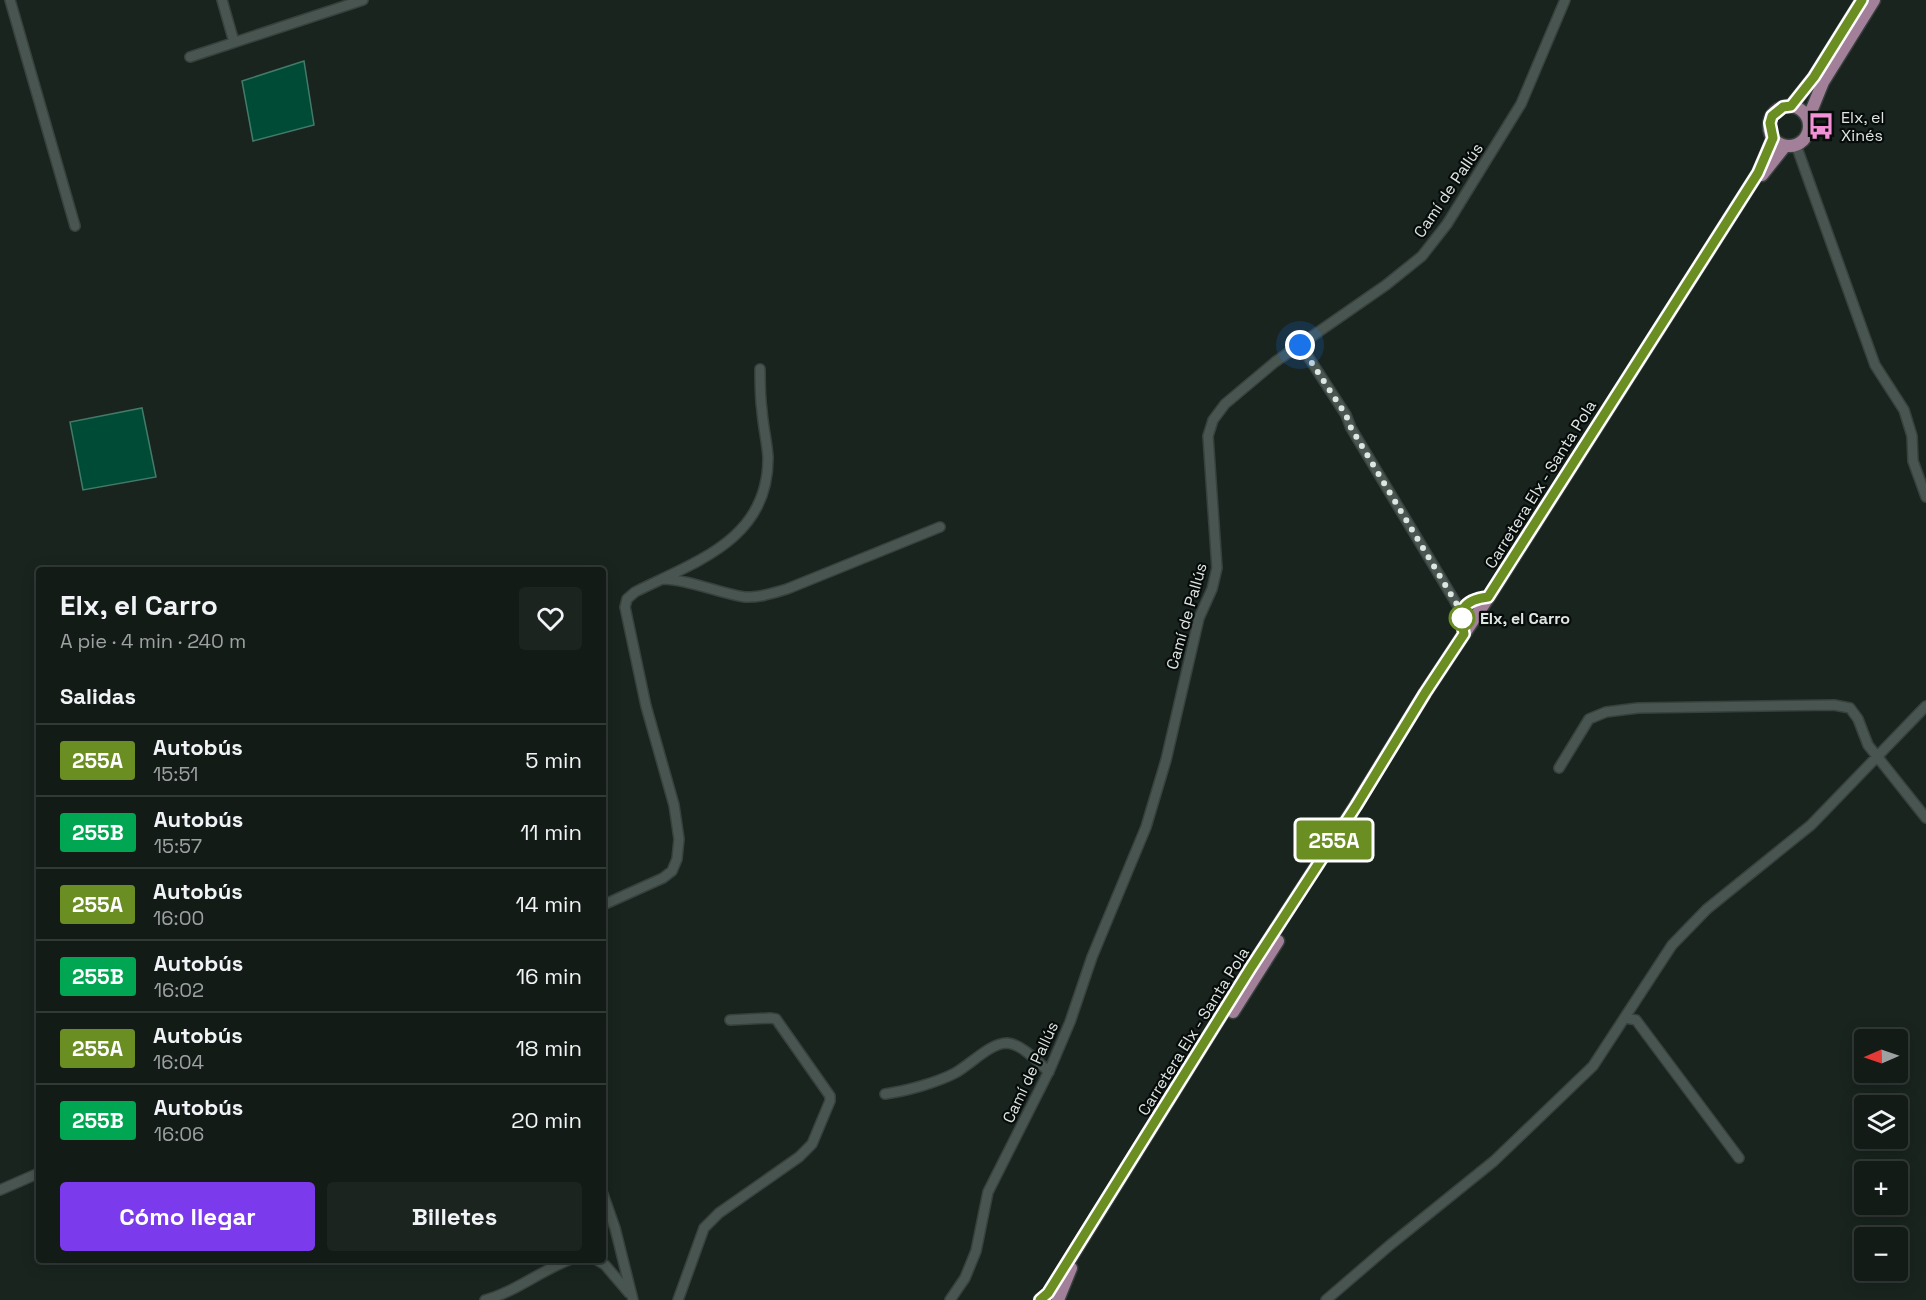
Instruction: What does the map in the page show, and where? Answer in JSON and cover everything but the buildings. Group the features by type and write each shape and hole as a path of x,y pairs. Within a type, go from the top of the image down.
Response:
{"main road":[{"path":"1791,106 1814,77 1862,0"},
{"path":"1808,118 1801,110 1791,106 1783,107 1772,116 1770,123 1773,138 1791,145 1808,134 1808,118 1823,82 1874,0"},
{"name":"Carretera Elx - Santa Pola","path":"1040,1300 1055,1283 1250,969 1758,173 1773,138"},
{"name":"Carretera Elx - Santa Pola","path":"1058,1300 1070,1270 1767,168 1791,145"}],"street":[{"path":"10,0 75,226"},
{"path":"222,0 234,42"},
{"path":"190,57 363,0"},
{"name":"Camí de Pallús","path":"950,1300 965,1278 976,1251 988,1192 1049,1072 1070,1022 1092,957 1146,827 1166,759 1199,618 1212,589 1217,568 1209,447 1213,420 1225,404 1275,362 1386,285 1422,256 1447,225 1521,104 1565,0"},
{"path":"1791,145 1875,365 1904,410 1912,436 1913,460 1926,497"},
{"path":"1300,345 1346,415 1351,428 1462,613 1464,634"},
{"path":"606,904 663,878 672,871 677,859 679,839 674,805 646,706 625,607 627,599 635,592 727,543 748,523 760,502 768,456 761,410 760,369"},
{"path":"661,579 697,584 746,597 760,596 787,589 940,527"},
{"path":"1462,613 1466,604 1472,600 1488,597"},
{"path":"1558,768 1589,719 1606,712 1638,708 1834,705 1850,708 1868,745 1926,818"},
{"path":"1326,1300 1494,1161 1593,1066 1672,945 1700,916 1741,880 1810,825 1926,705"},
{"path":"1626,1018 1636,1020 1739,1158"},
{"path":"678,1300 704,1228 719,1213 806,1151 819,1131 830,1101 830,1096 776,1019 730,1020"},
{"path":"885,1094 904,1091 955,1073 996,1045 1008,1043 1025,1052 1049,1072"},
{"path":"0,1190 36,1174"},
{"path":"606,1202 633,1299"},
{"path":"485,1300 503,1295 561,1263"},
{"path":"602,1263 619,1280 633,1299"}],"shaded area":[{"path":"304,61 314,125 253,141 242,81"},
{"path":"142,408 156,477 83,490 70,422"}],"bus line":[{"name":"255A","path":"1040,1300 1048,1293 1250,969 1464,634 1462,613 1466,604 1477,598 1488,597 1758,173 1773,138 1770,131 1772,116 1777,110 1791,106 1814,77 1862,0"}],"place":[{"name":"Elx, el Xinés","path":"1821,126"},
{"name":"Elx, el Carro","path":"1462,618"}],"route":[{"path":"1300,345 1346,415 1351,428 1462,613 1462,618"}]}
